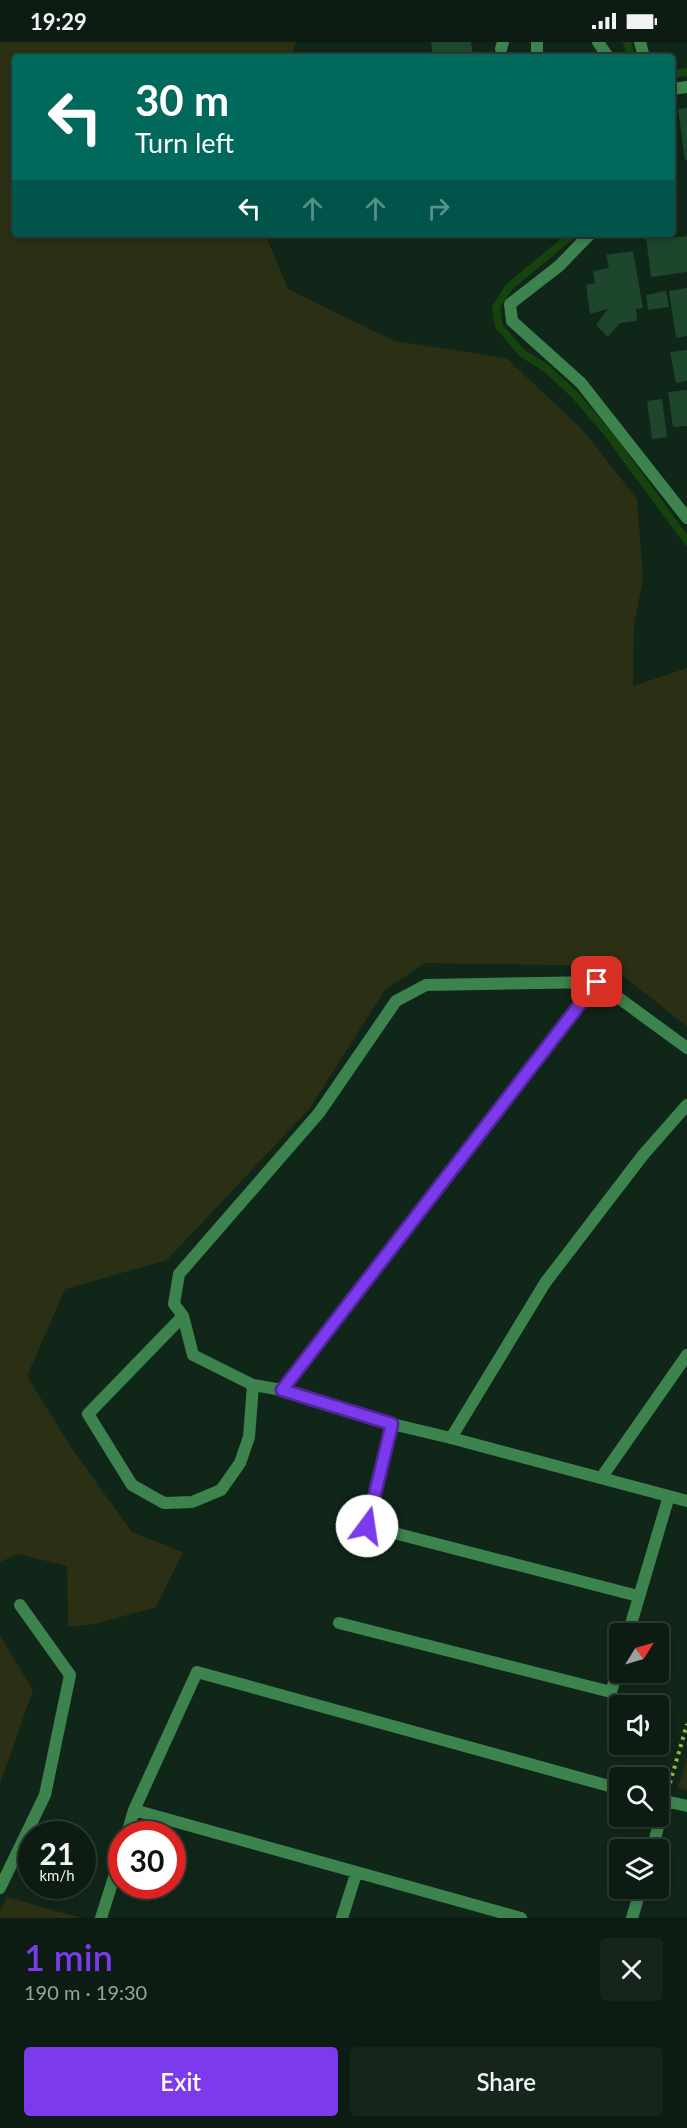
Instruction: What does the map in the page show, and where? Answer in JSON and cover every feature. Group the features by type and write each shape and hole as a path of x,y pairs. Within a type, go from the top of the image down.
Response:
{"street":[{"path":"587,237 559,266 510,304 512,321 582,383 687,518"},
{"path":"282,1390 597,982"},
{"path":"687,1048 597,982 426,985 396,1001 319,1113 179,1274 174,1304 183,1316 193,1355 253,1385 282,1390 392,1424 687,1501"},
{"path":"451,1438 545,1283 643,1155 687,1105"},
{"path":"183,1316 88,1414 132,1485 164,1503 192,1502 221,1490 240,1463 249,1437 253,1385"},
{"path":"601,1478 687,1355"},
{"path":"392,1424 367,1526 638,1596"},
{"path":"631,1623 669,1496"},
{"path":"0,1888 45,1795 69,1675 20,1605"},
{"path":"339,1623 611,1692 614,1683"},
{"path":"131,1821 197,1672 609,1786"},
{"path":"669,1802 687,1806"},
{"path":"134,1810 356,1874 521,1918"},
{"path":"342,1918 356,1874"},
{"path":"101,1918 108,1896"},
{"path":"632,1918 638,1899"}],"path":[{"path":"669,1779 687,1724"}],"green space":[{"path":"0,42 296,42 292,54 12,54 12,237 266,237 288,289 394,341 506,358 581,428 637,499 643,579 634,625 633,686 687,668 687,1026 610,966 425,963 384,991 310,1108 167,1260 65,1289 27,1376 73,1450 132,1532 183,1552 156,1607 95,1624 68,1627 67,1566 18,1554 0,1562"},
{"path":"0,1636 33,1690 0,1784"},
{"path":"687,1758 687,1790 678,1788"},
{"path":"7,1897 81,1918 0,1918 0,1911"}],"building":[{"path":"431,42 471,42 473,54 433,54"},
{"path":"687,108 687,160 685,160 678,109"},
{"path":"687,236 687,272 651,277 646,237 662,237 663,239"},
{"path":"633,251 643,308 636,309 637,321 620,323 608,337 596,325 608,309 590,314 586,285 595,283 593,271 609,268 606,255"},
{"path":"687,288 687,336 676,338 669,291"},
{"path":"666,291 669,307 648,310 646,295"},
{"path":"687,350 687,381 676,383 670,352"},
{"path":"687,390 687,426 673,427 668,392"},
{"path":"662,399 667,437 652,439 647,401"}],"waterway":[{"path":"627,42 630,54"},
{"path":"675,74 687,72"},
{"path":"569,237 509,287 496,307 499,326 522,353 546,368 574,394 609,435 687,541"}],"route":[{"path":"367,1526 392,1424 282,1390 597,982"}]}
